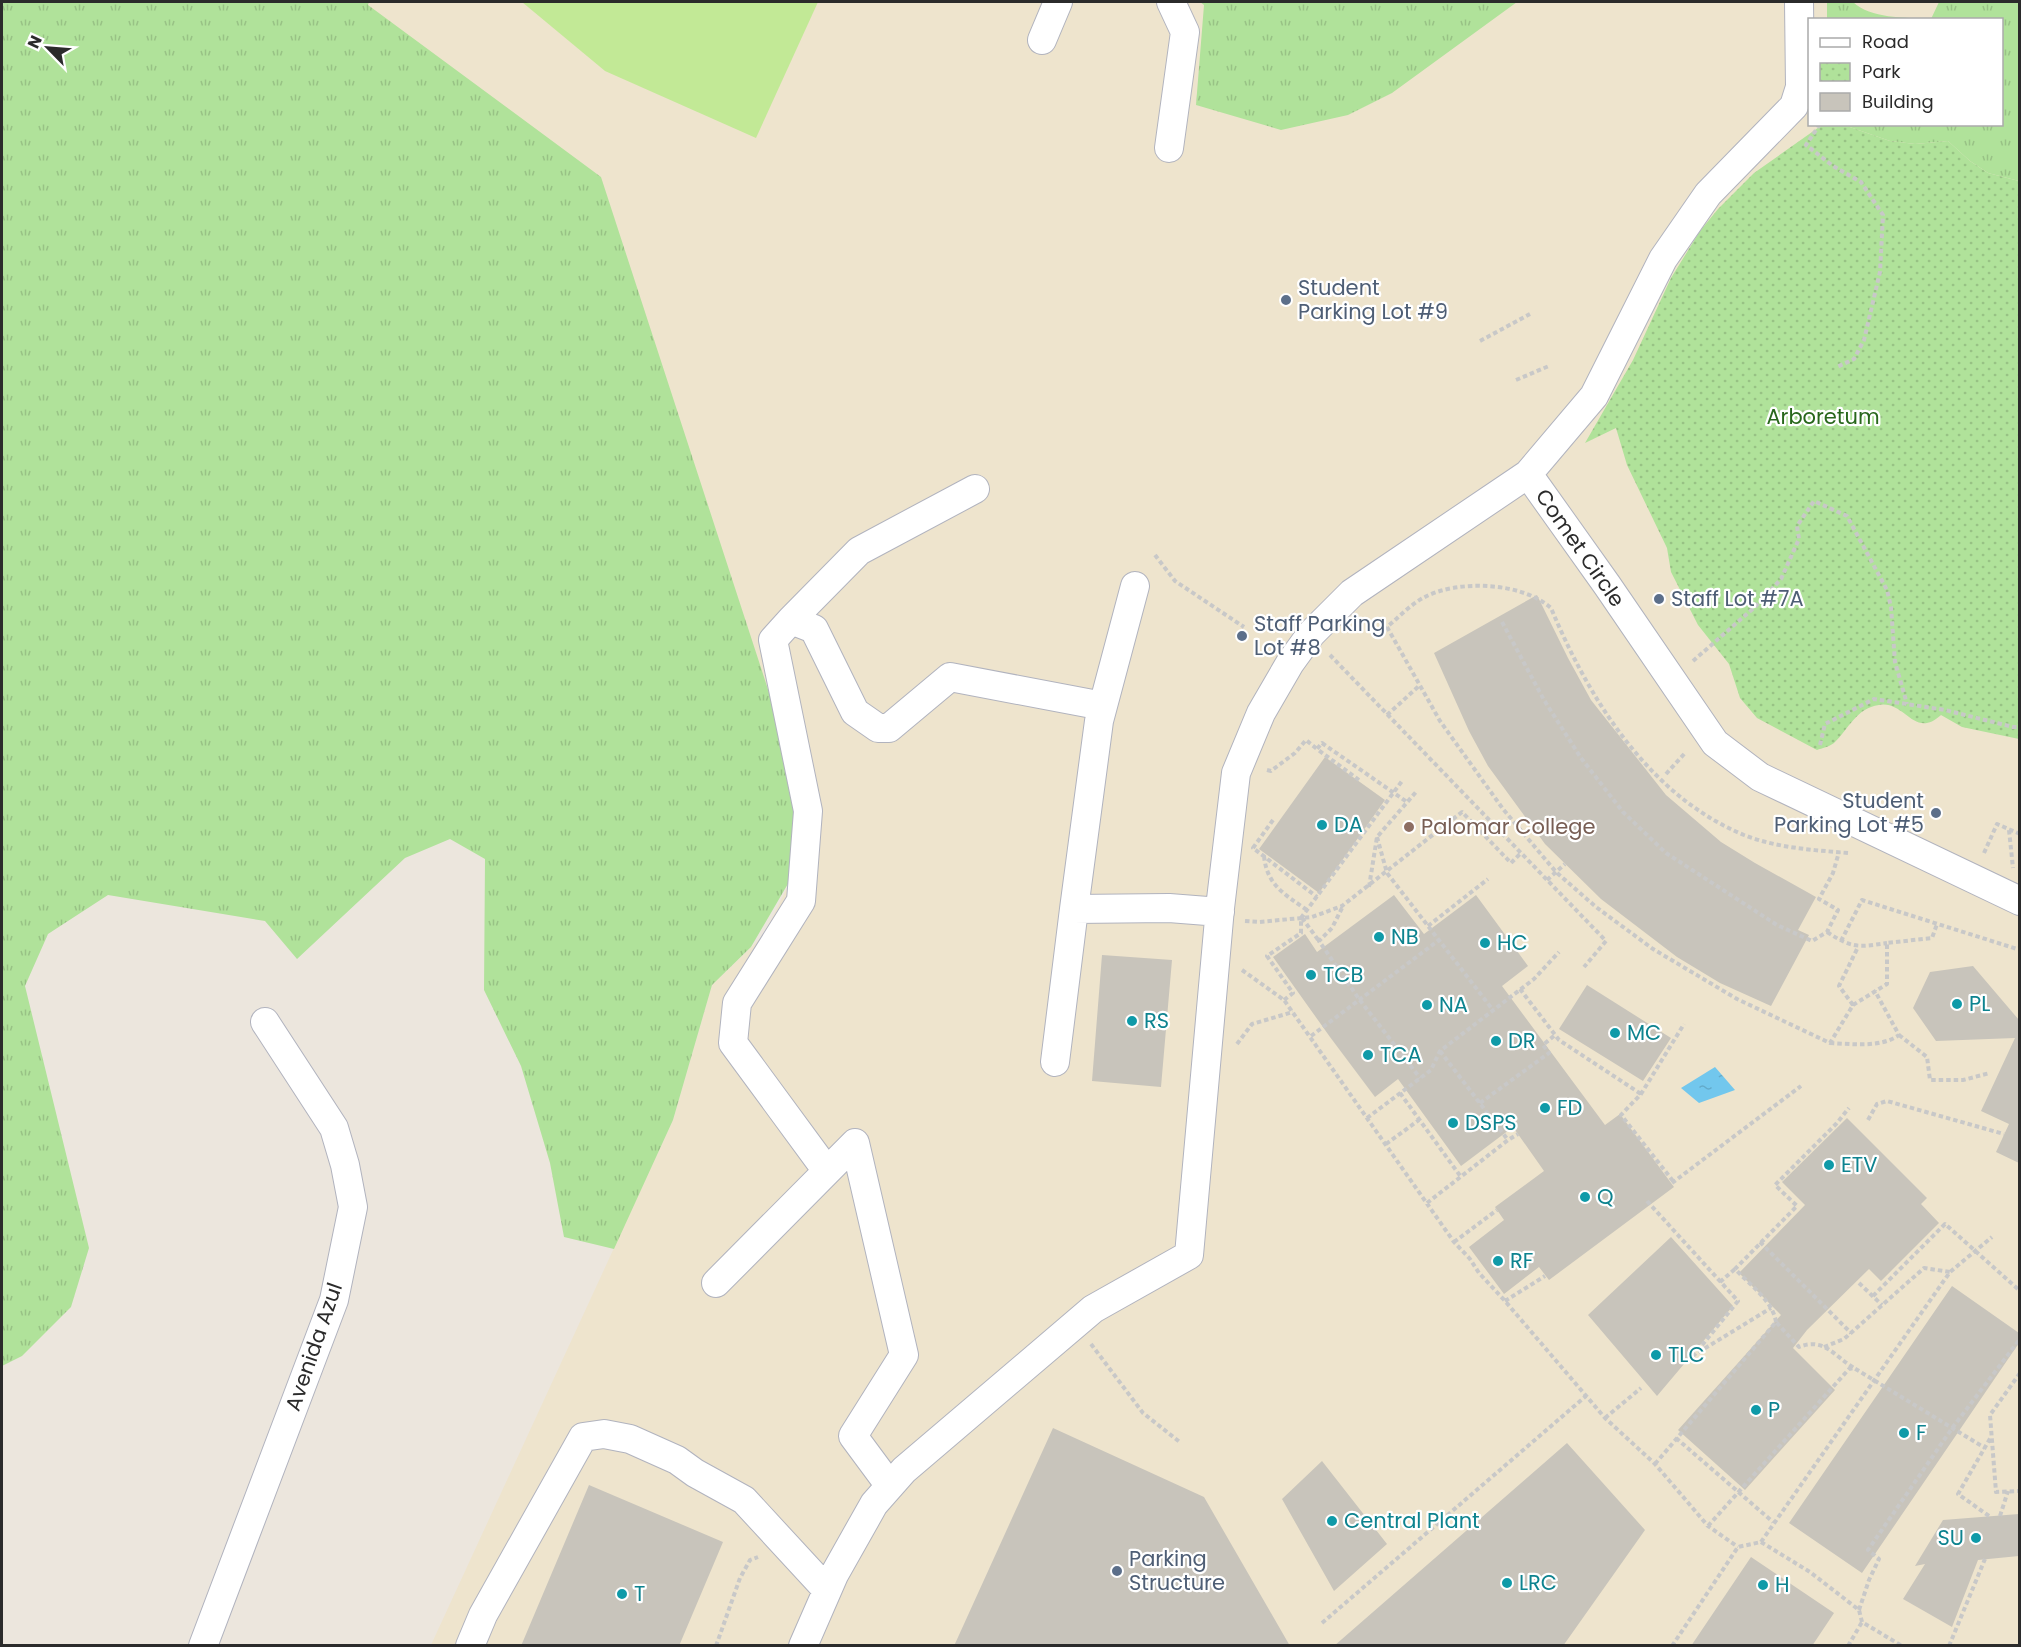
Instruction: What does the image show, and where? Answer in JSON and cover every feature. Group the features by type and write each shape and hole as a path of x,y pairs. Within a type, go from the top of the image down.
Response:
{"street":[{"path":"1042,40 1058,2"},
{"path":"1169,148 1185,32 1171,2"},
{"name":"Comet Circle","path":"1799,2 1800,87 1794,106 1708,194 1663,260 1594,396 1528,474 1715,743 1760,777 2019,901"},
{"path":"803,1646 834,1575 874,1504 904,1470 1093,1309 1189,1255 1229,916 1236,773 1261,713 1290,663 1311,634 1352,593 1528,474"},
{"path":"827,1171 733,1043 737,1003 801,901 808,811 772,640 859,551 975,489"},
{"path":"1055,1062 1099,721 1135,586"},
{"path":"791,620 814,629 855,712 878,728 889,728 950,677 1103,706"},
{"path":"1074,909 1169,909 1229,916"},
{"name":"Avenida Azul","path":"203,1646 334,1300 353,1207 345,1165 334,1128 265,1022"},
{"path":"716,1283 855,1143 904,1355 853,1436 890,1486"},
{"path":"470,1646 483,1615 583,1437 604,1434 630,1439 677,1460 695,1473 744,1500 827,1590"}],"path":[{"path":"1819,126 1806,145 1833,166 1861,182 1883,215 1880,272 1864,340 1854,359 1837,367"},
{"path":"1480,341 1530,314"},
{"path":"1516,380 1549,366"},
{"path":"1691,663 1756,606 1781,579 1799,539 1797,526 1814,501 1847,516 1887,590 1891,607 1895,662 1906,704"},
{"path":"1155,555 1175,581 1244,627"},
{"path":"1848,853 1786,846 1745,836 1712,819 1687,802 1660,779 1614,725 1578,668 1551,608 1545,603 1503,588 1459,586 1423,598 1387,627 1440,721 1503,809 1556,872 1596,907 1653,949 1737,999 1830,1043 1855,1044 1890,1041 1899,1035"},
{"path":"1502,622 1544,700 1581,758 1623,812 1666,853 1777,925 1812,941 1827,932 1839,910 1819,899 1833,873 1839,852"},
{"path":"1323,648 1606,941 1584,967"},
{"path":"1387,715 1419,686"},
{"path":"1820,746 1825,724 1874,699 1945,710 2019,727"},
{"path":"1260,769 1271,771 1295,753 1306,740 1359,780"},
{"path":"1317,749 1322,743 1407,802"},
{"path":"1666,774 1685,753"},
{"path":"1284,1000 1293,993 1267,956 1301,933 1301,918 1402,781"},
{"path":"1368,887 1377,837 1416,792"},
{"path":"1229,916 1258,922 1312,916 1342,906 1387,873 1461,812 1511,863 1521,853"},
{"path":"1273,820 1253,848 1317,897"},
{"path":"1983,855 1997,824 2019,834"},
{"path":"2009,830 2013,872"},
{"path":"1377,837 1387,873 1493,1010"},
{"path":"1264,856 1265,870 1272,884 1307,910"},
{"path":"1547,880 1565,864"},
{"path":"1428,926 1488,879"},
{"path":"1841,941 1862,900 2019,948"},
{"path":"1319,941 1332,928 1342,906"},
{"path":"1301,918 1359,999 1420,1078"},
{"path":"1827,932 1841,941 1858,947 1932,938 1937,924"},
{"path":"1311,1036 1439,940"},
{"path":"1830,1043 1853,1005 1887,984 1887,943"},
{"path":"1853,1005 1839,986 1858,947"},
{"path":"1367,1118 1431,1070 1440,1051 1534,979 1558,952"},
{"path":"1234,964 1284,1000 1454,1242 1479,1273 1605,1418 1655,1464 1708,1526 1738,1547"},
{"path":"1520,989 1559,1040 1641,1094"},
{"path":"1875,992 1899,1035 1927,1057 1930,1080 1963,1080 1990,1073"},
{"path":"1233,1050 1252,1024 1293,1012"},
{"path":"1684,1024 1641,1094 1621,1115 1672,1182 1801,1086"},
{"path":"1480,1103 1549,1053 1544,1045 1555,1035"},
{"path":"1440,1051 1508,1140"},
{"path":"1400,1094 1461,1177"},
{"path":"1868,1120 1877,1104 1887,1101 2004,1134"},
{"path":"1720,1282 1797,1206 1775,1185 1849,1108"},
{"path":"1386,1144 1419,1120"},
{"path":"1427,1203 1518,1134"},
{"path":"1647,1201 1738,1301 1694,1355 1771,1308"},
{"path":"1454,1242 1497,1210"},
{"path":"1874,1296 1945,1224 2019,1291"},
{"path":"1761,1542 1950,1272 1992,1237"},
{"path":"1760,1242 1851,1333"},
{"path":"1824,1347 1844,1339 1924,1268 1950,1272"},
{"path":"1735,1269 1771,1308 1776,1322 1799,1347 1810,1343 1824,1347 1854,1368 1985,1448"},
{"path":"1505,1301 1545,1276"},
{"path":"1859,1283 1882,1305"},
{"path":"1655,1464 1776,1322"},
{"path":"1848,1646 1862,1622 1859,1610 1879,1559 1868,1550 1953,1427 2019,1339"},
{"path":"1089,1341 1143,1413 1181,1443"},
{"path":"1708,1526 1849,1369 1854,1368"},
{"path":"2019,1373 1990,1415 1996,1492 2019,1491"},
{"path":"1605,1418 1641,1388"},
{"path":"1322,1623 1586,1396"},
{"path":"1989,1516 1958,1494 1992,1437"},
{"path":"1676,1438 1773,1522"},
{"path":"2001,1516 2008,1491"},
{"path":"1672,1646 1738,1547 1761,1542 1810,1572 1859,1610"},
{"path":"716,1646 740,1578 750,1560 758,1557 765,1559"},
{"path":"1949,1646 1985,1559"},
{"path":"1862,1622 1902,1646"}],"shaded area":[{"name":"Palomar College","path":"2,2 2019,2 2019,1645 431,1645 673,1120 712,985 763,936 796,870"}],"green space":[{"path":"2,2 369,2 368,5 601,177 777,717 801,783 796,870 751,947 712,985 673,1120 614,1249 564,1237 550,1163 521,1066 484,990 485,859 450,839 405,858 297,959 265,921 108,895 48,934 25,986 89,1248 71,1307 22,1356 2,1366"},
{"path":"522,2 818,2 756,138 605,71"},
{"path":"1200,2 1517,2 1392,93 1348,115 1281,130 1196,105 1204,5"},
{"path":"1827,2 1853,2 1869,12 1913,18 1827,18"},
{"path":"1939,2 2019,2 2019,181 1988,173 1970,161 1948,141 1915,144 1890,141 1847,126 2003,126 2003,18 1931,18"},
{"name":"Arboretum","path":"1821,126 1847,126 1890,141 1915,144 1948,141 1970,161 1988,173 2019,181 2019,739 1962,727 1941,715 1932,722 1916,722 1896,708 1879,705 1864,710 1834,743 1817,750 1757,718 1740,698 1729,664 1698,625 1671,572 1667,548 1627,465 1616,428 1585,443 1633,360 1671,278 1700,231 1718,209 1754,173"}],"water":[{"path":"1715,1067 1735,1090 1699,1103 1681,1088"}],"building":[{"path":"1537,595 1591,700 1666,795 1721,842 1816,897 1798,930 1809,935 1771,1006 1720,983 1677,957 1601,899 1545,844 1488,766 1469,731 1434,653"},
{"name":"DA","path":"1325,757 1385,800 1319,893 1259,849"},
{"path":"1394,895 1424,934 1476,895 1528,966 1502,986 1605,1125 1620,1114 1674,1187 1549,1280 1539,1267 1504,1294 1469,1247 1504,1220 1495,1207 1544,1171 1513,1127 1461,1166 1398,1079 1375,1097 1273,957 1305,934 1317,952"},
{"name":"RS","path":"1102,955 1172,960 1161,1087 1092,1081"},
{"path":"1973,966 2019,1020 2019,1163 1996,1152 2009,1124 1981,1111 2015,1038 1936,1041 1913,1008 1930,972"},
{"name":"MC","path":"1587,985 1671,1038 1643,1081 1559,1029"},
{"path":"1847,1118 1927,1198 1921,1204 1939,1223 1881,1281 1869,1269 1807,1330 1793,1348 1835,1390 1745,1490 1678,1430 1781,1315 1739,1273 1805,1205 1782,1182"},
{"name":"TLC","path":"1671,1237 1733,1306 1657,1396 1588,1315"},
{"name":"F","path":"1952,1286 2019,1333 2019,1343 1862,1573 1789,1523"},
{"name":"Parking Structure","path":"1053,1428 1204,1497 1290,1646 954,1646"},
{"name":"LRC","path":"1567,1443 1645,1530 1563,1646 1334,1646"},
{"name":"Central Plant","path":"1322,1461 1387,1544 1334,1591 1282,1499"},
{"name":"T","path":"589,1485 723,1542 679,1646 521,1646"},
{"path":"2019,1514 2019,1556 1978,1560 1952,1627 1903,1599 1925,1564 1915,1566 1943,1520"},
{"name":"H","path":"1751,1557 1834,1613 1812,1646 1691,1646"}],"place":[{"name":"Student Parking Lot #9","path":"1286,300"},
{"name":"Staff Lot #7A","path":"1659,599"},
{"name":"Staff Parking Lot #8","path":"1242,636"},
{"name":"Student Parking Lot #5","path":"1936,813"},
{"name":"DA","path":"1322,825"},
{"name":"Palomar College","path":"1409,827"},
{"name":"NB","path":"1379,937"},
{"name":"HC","path":"1485,943"},
{"name":"TCB","path":"1311,975"},
{"name":"PL","path":"1957,1004"},
{"name":"NA","path":"1427,1005"},
{"name":"RS","path":"1132,1021"},
{"name":"MC","path":"1615,1033"},
{"name":"DR","path":"1496,1041"},
{"name":"TCA","path":"1368,1055"},
{"name":"FD","path":"1545,1108"},
{"name":"DSPS","path":"1453,1123"},
{"name":"ETV","path":"1829,1165"},
{"name":"Q","path":"1585,1197"},
{"name":"RF","path":"1498,1261"},
{"name":"TLC","path":"1656,1355"},
{"name":"P","path":"1756,1410"},
{"name":"F","path":"1904,1433"},
{"name":"Central Plant","path":"1332,1521"},
{"name":"SU","path":"1976,1538"},
{"name":"Parking Structure","path":"1117,1571"},
{"name":"LRC","path":"1507,1583"},
{"name":"H","path":"1763,1585"},
{"name":"T","path":"622,1594"}]}
